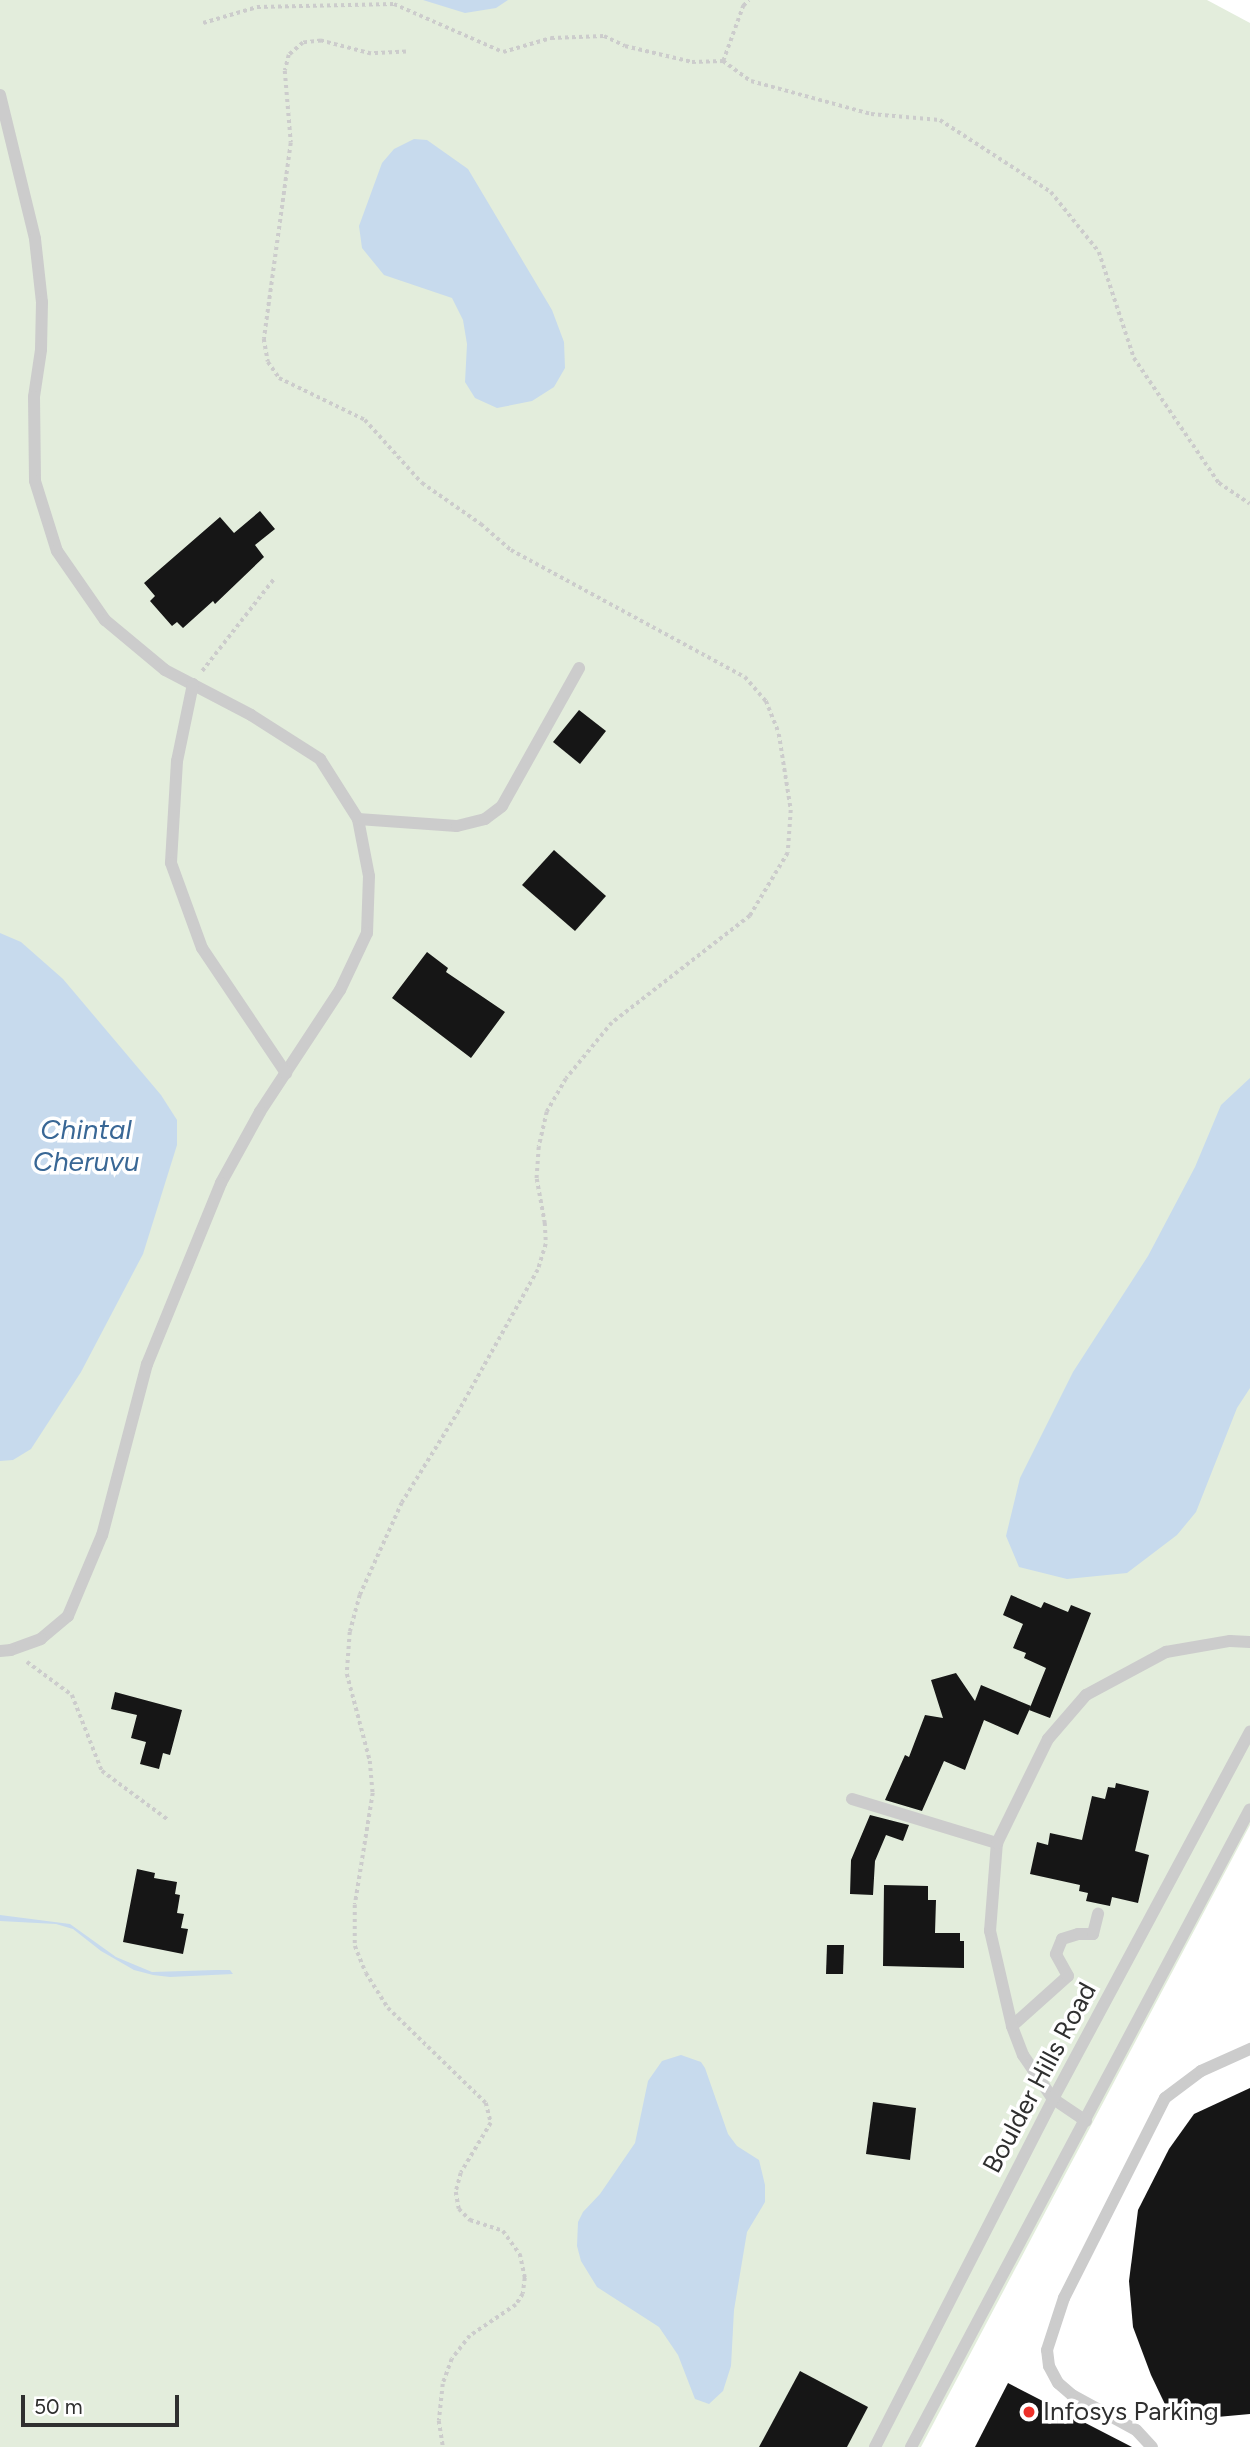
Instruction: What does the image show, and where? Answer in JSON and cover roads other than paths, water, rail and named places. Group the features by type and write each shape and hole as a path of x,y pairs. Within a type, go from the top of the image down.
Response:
{"lane":[{"path":"0,95 35,239 42,302 41,350 34,397 35,481 57,551 106,620 165,670 251,715 320,759 358,819 369,876 367,933 341,990 286,1073 221,1183 147,1364 102,1535 68,1616 41,1639 5,1651"},
{"path":"358,819 457,825 485,819 502,806 579,668"},
{"path":"193,684 177,761 171,863 202,948 286,1073"},
{"path":"1086,2121 1054,2099 1023,2055 1012,2026 990,1931 997,1843 1048,1740 1086,1695 1166,1652 1230,1641 1250,1642"},
{"name":"Boulder Hills Road","path":"875,2447 1054,2099 1250,1732"},
{"path":"852,1799 997,1843"},
{"path":"911,2447 1250,1810"},
{"path":"1012,2026 1068,1976 1056,1954 1062,1939 1078,1934 1093,1934 1098,1914"},
{"path":"1152,2447 1136,2430 1072,2395 1058,2382 1049,2366 1047,2350 1063,2298 1165,2098 1201,2071 1250,2049"}],"water":[{"path":"423,0 508,0 496,8 465,13"},
{"path":"414,139 427,140 468,169 552,310 564,342 565,368 554,387 532,401 497,408 475,398 465,382 467,344 463,320 452,298 384,275 362,248 359,226 382,163 394,149"},
{"name":"Chintal Cheruvu","path":"0,933 21,942 63,979 161,1095 177,1120 177,1145 143,1254 81,1372 31,1449 13,1460 0,1461"},
{"path":"1250,1078 1250,1388 1237,1408 1196,1512 1177,1535 1127,1573 1067,1579 1019,1567 1006,1536 1020,1478 1073,1372 1148,1256 1195,1167 1221,1105"},
{"path":"0,1915 70,1924 116,1957 152,1972 230,1970 233,1974 170,1977 153,1975 134,1970 101,1951 73,1929 56,1924 0,1921"},
{"path":"681,2055 701,2062 705,2068 728,2134 737,2146 759,2160 765,2185 765,2202 747,2232 734,2310 731,2366 723,2391 709,2404 695,2399 678,2355 659,2327 597,2287 581,2261 577,2246 578,2222 583,2212 600,2194 635,2143 648,2081 662,2061"}],"place":[{"name":"Infosys Parking","path":"1029,2412"}]}
